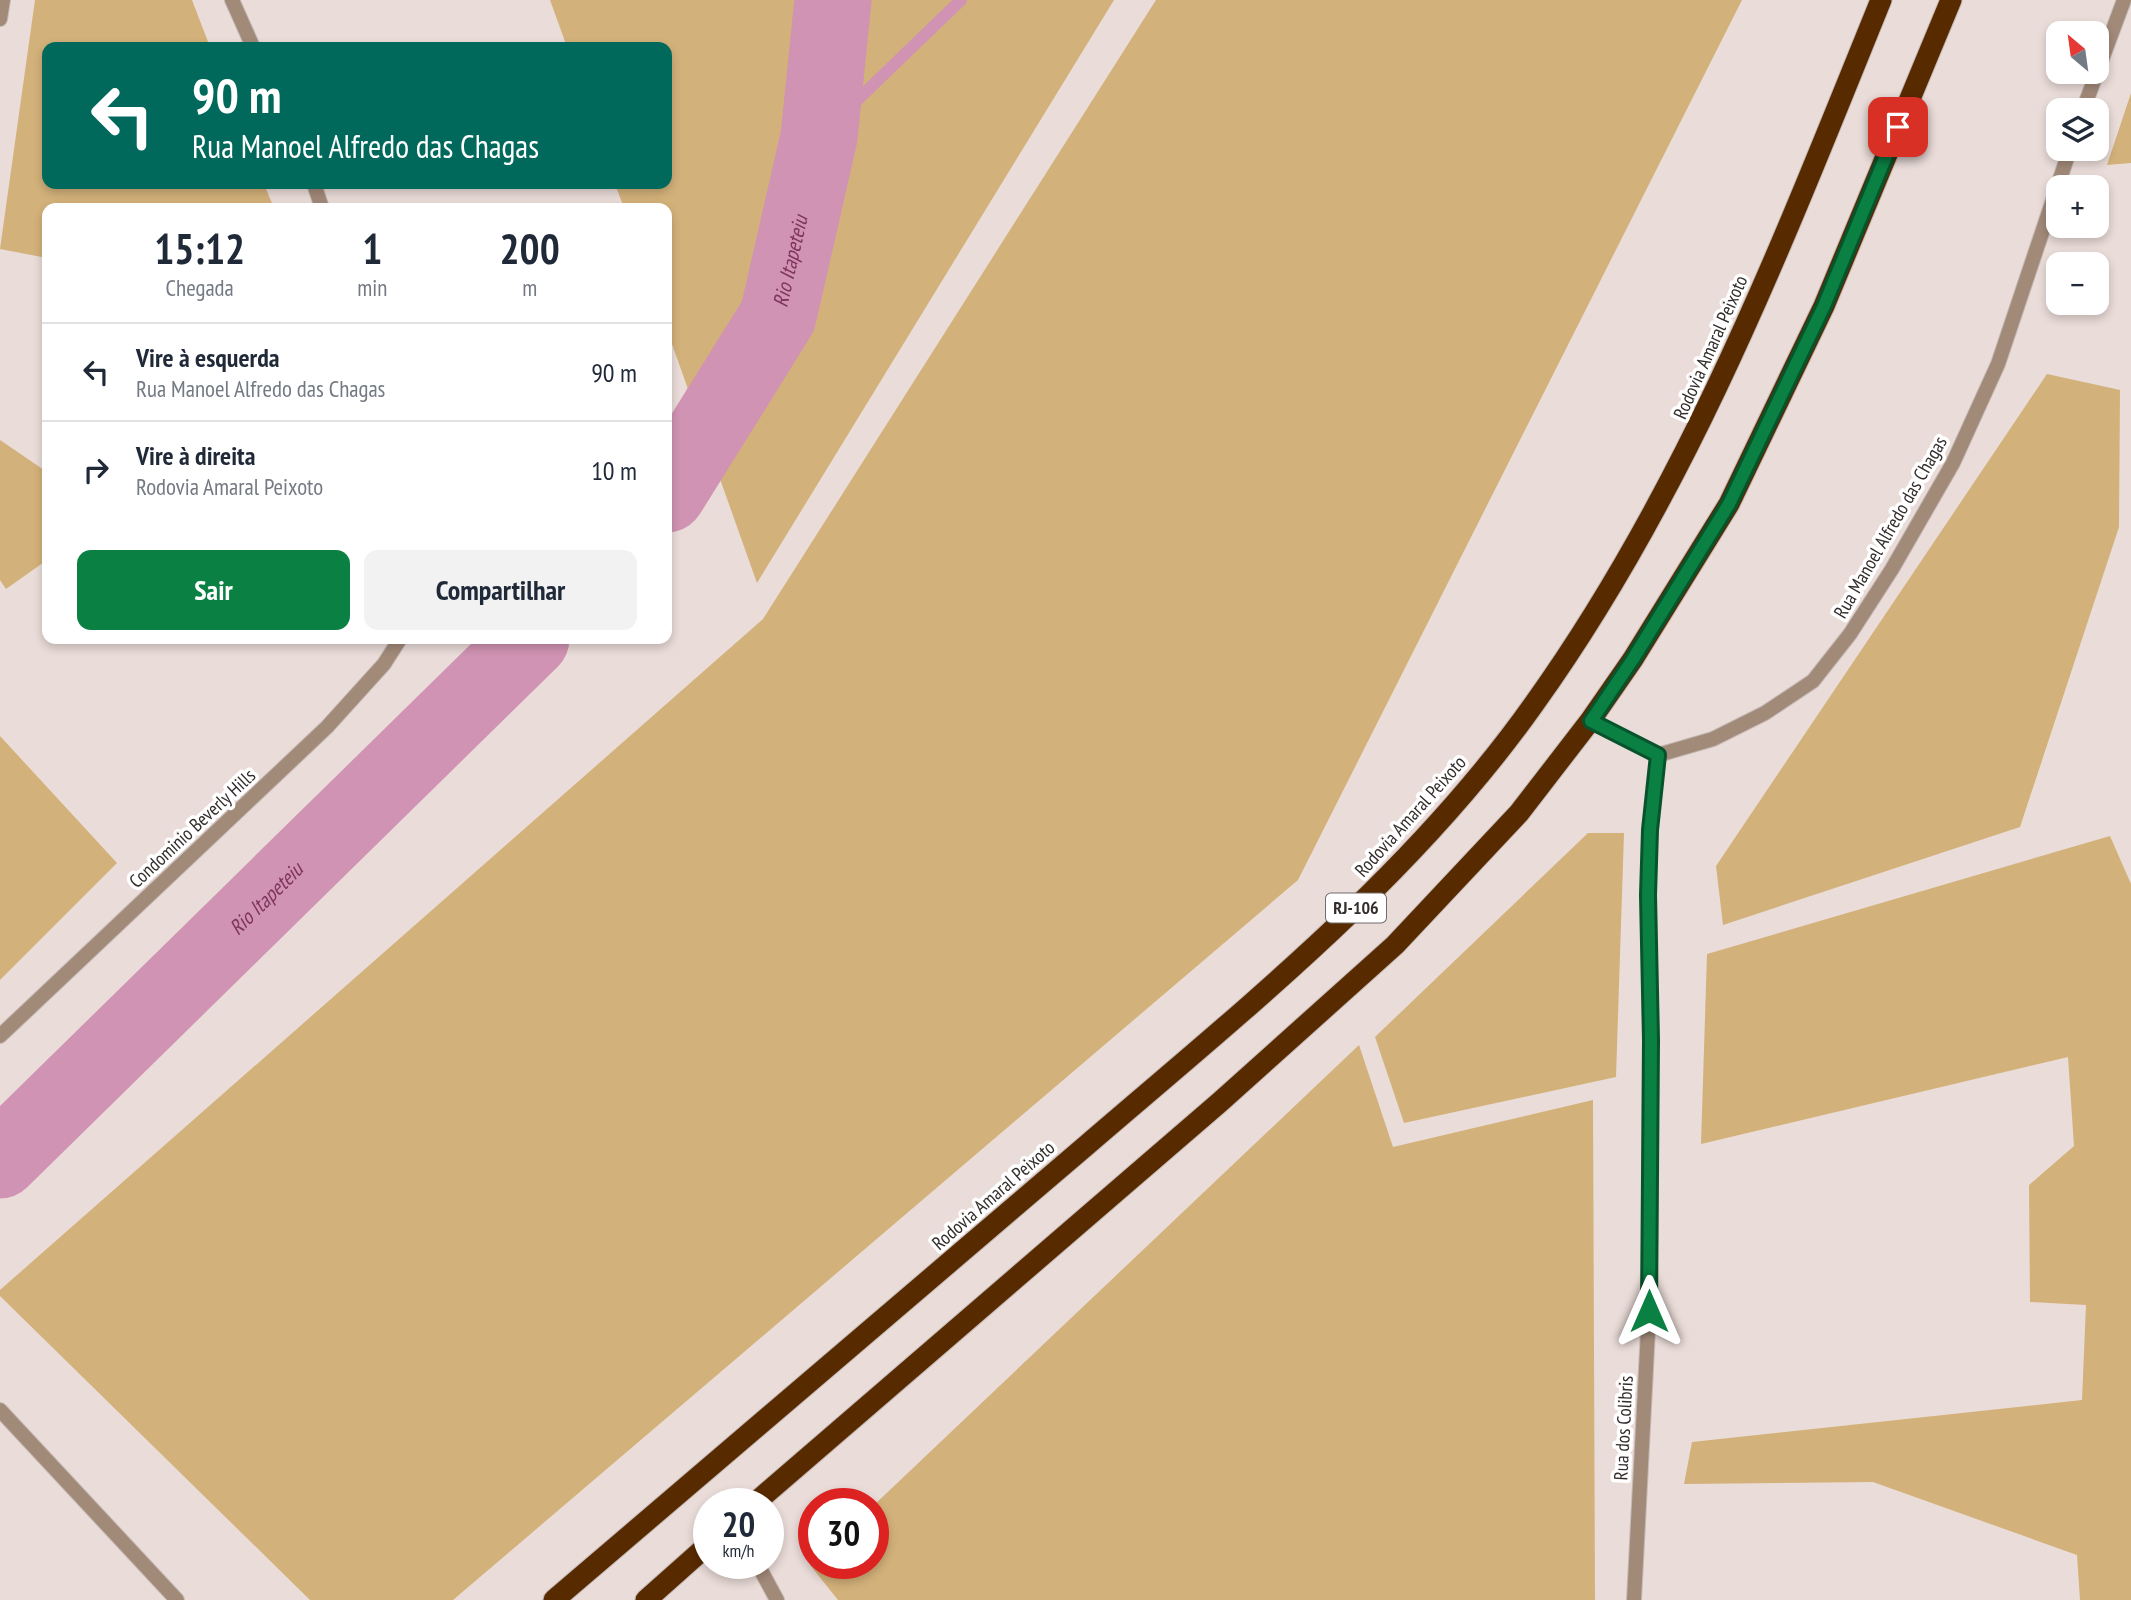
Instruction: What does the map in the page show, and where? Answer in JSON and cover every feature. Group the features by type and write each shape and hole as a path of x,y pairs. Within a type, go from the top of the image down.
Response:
{"highway":[{"name":"Rodovia Amaral Peixoto","path":"554,1600 1166,1076 1341,922 1456,802 1533,705 1563,661 1628,560 1696,433 1786,235 1881,0"},
{"name":"RJ-106","path":"772,1488 1220,1102 1395,945 1519,813 1591,721 1633,659 1729,504 1824,306 1951,0"},
{"path":"646,1600 693,1558"}],"street":[{"path":"0,19 3,0"},
{"path":"232,0 251,42"},
{"path":"2087,98 2123,0"},
{"name":"Rua Manoel Alfredo das Chagas","path":"1658,755 1713,739 1765,713 1812,681 1850,634 1892,569 1953,463 1993,376 2066,161"},
{"name":"Condominio Beverly Hills","path":"0,1036 327,727 384,664 397,644"},
{"path":"1591,721 1658,755"},
{"name":"Rua dos Colibris","path":"1634,1600 1649,1311 1651,1040 1648,895 1650,830 1658,755"},
{"path":"0,1410 177,1600"},
{"path":"766,1579 777,1600"}],"shaded area":[{"path":"35,0 192,0 208,42 42,42 42,189 266,189 272,203 42,203 42,257 0,249"},
{"path":"550,0 1114,0 757,583 672,344 672,203 622,203 617,189 672,189 672,42 565,42"},
{"path":"1156,0 1742,0 1298,880 453,1600 310,1600 0,1296 0,1290 763,619"},
{"path":"2131,93 2131,163 2107,165"},
{"path":"2047,374 2120,390 2119,527 2020,827 1723,925 1716,866"},
{"path":"0,440 42,469 42,564 6,589 0,580"},
{"path":"0,736 117,863 0,980"},
{"path":"1588,833 1624,833 1616,1077 1404,1123 1375,1037"},
{"path":"2110,836 2131,884 2131,1600 2080,1600 2077,1555 1873,1482 1684,1484 1692,1442 2082,1400 2086,1305 2030,1302 2029,1185 2074,1146 2068,1057 1701,1144 1707,954"},
{"path":"1359,1045 1393,1147 1593,1100 1595,1600 838,1600 821,1579 889,1579 889,1491"}],"waterway":[{"name":"Rio Itapeteiu","path":"672,486 778,316 819,137 833,0"},
{"path":"819,137 961,0"},
{"name":"Rio Itapeteiu","path":"0,1160 526,644"}],"route":[{"path":"1649,1311 1651,1040 1648,895 1650,830 1658,755 1591,721 1633,659 1729,504 1824,306 1898,127"}]}
